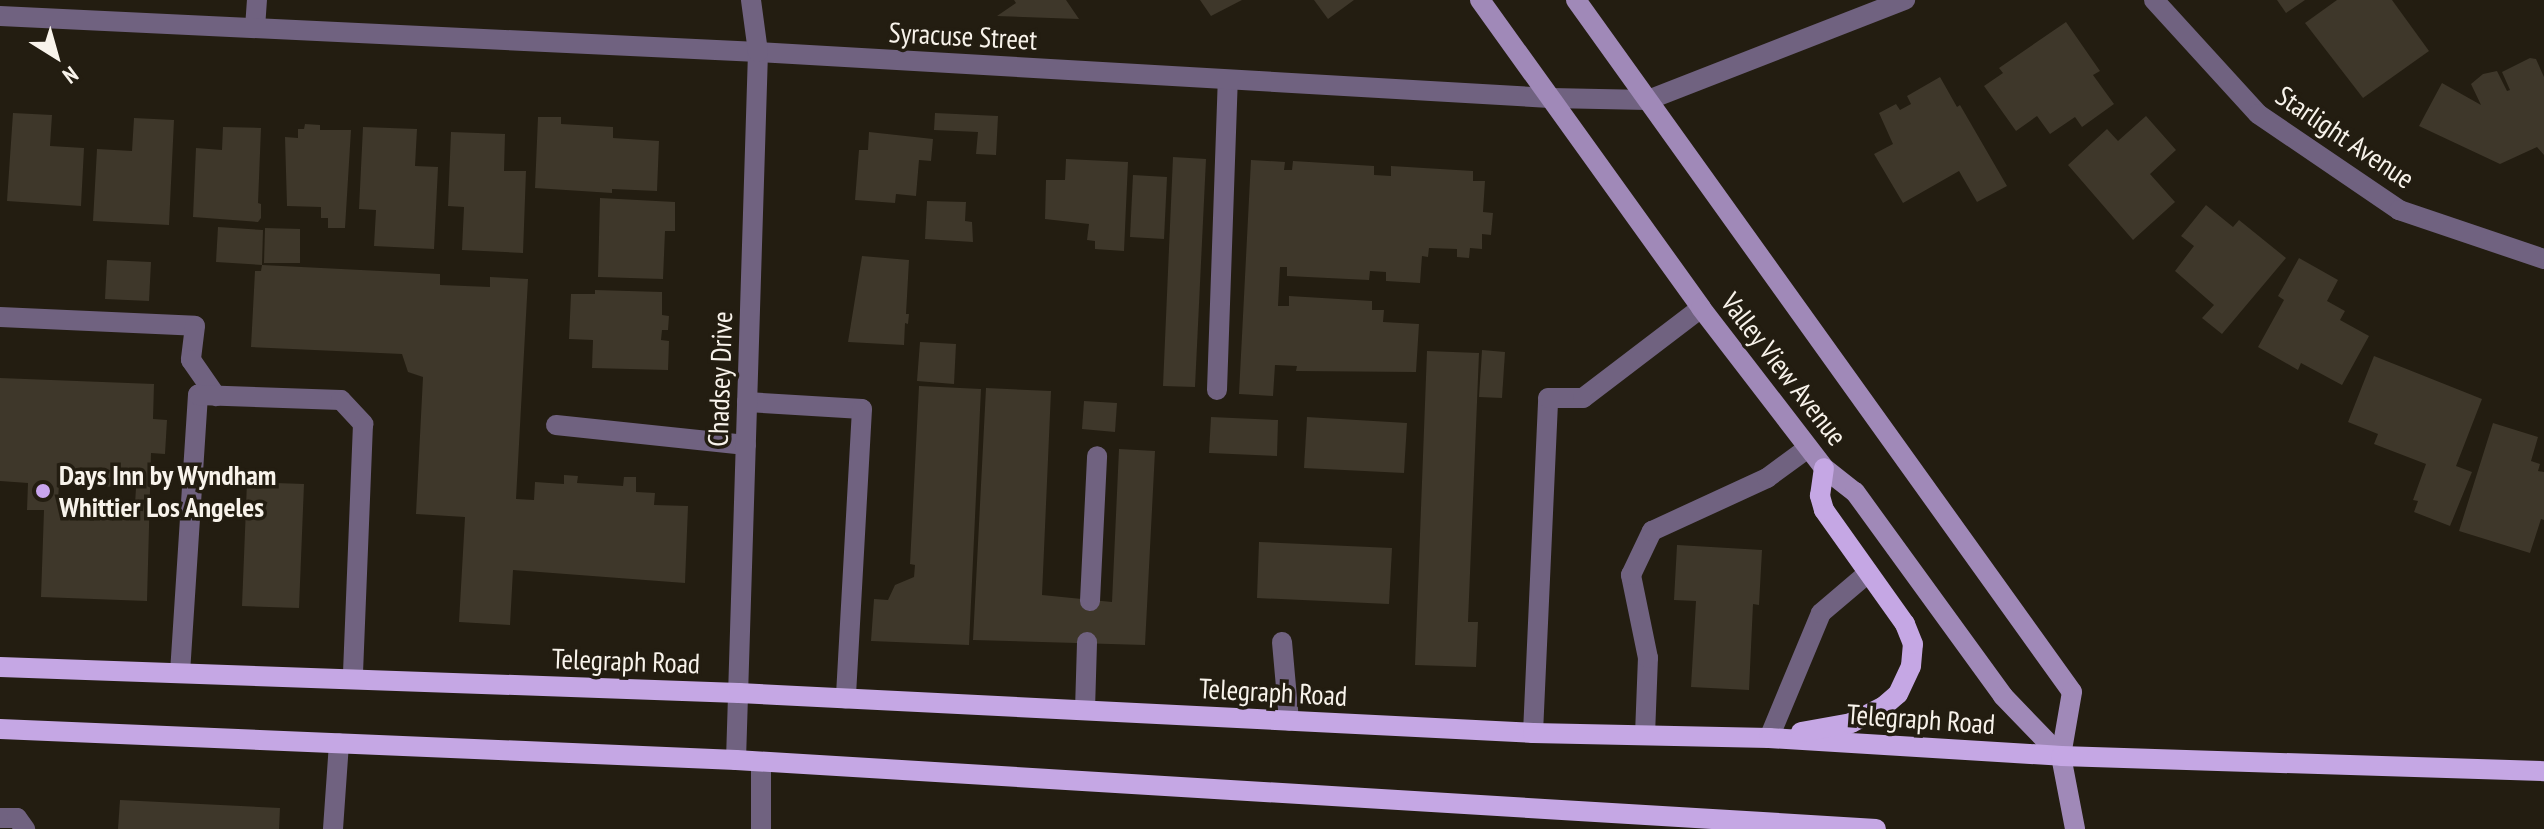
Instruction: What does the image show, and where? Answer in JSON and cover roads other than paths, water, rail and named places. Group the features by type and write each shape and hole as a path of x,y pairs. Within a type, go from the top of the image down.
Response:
{"main road":[{"name":"Valley View Avenue","path":"1480,0 1701,308 1808,448 1824,468 1855,492 2003,696 2061,756"},
{"name":"Valley View Avenue","path":"1576,0 2072,692 2061,756 2075,829"},
{"path":"1769,738 1851,723 1884,706 1906,682 1913,644 1905,624 1824,510 1820,496 1824,468"},
{"name":"Telegraph Road","path":"0,667 739,693 1533,733 1769,738 2061,756 2544,771"},
{"path":"0,729 736,760 1876,829"}],"street":[{"path":"255,28 257,0"},
{"name":"Chadsey Drive","path":"736,760 758,52 751,0"},
{"name":"Syracuse Street","path":"0,16 758,52 1550,98 1648,100 1905,0"},
{"name":"Starlight Avenue","path":"2154,0 2258,114 2399,210 2544,259"},
{"path":"1217,390 1228,80"},
{"path":"1533,733 1548,398 1583,398 1701,308"},
{"path":"0,317 195,326 191,360 216,396"},
{"path":"180,673 198,395 341,400 363,424 353,678"},
{"path":"747,402 862,409 846,699"},
{"path":"556,425 746,445"},
{"path":"1645,735 1648,658 1631,575 1652,531 1767,478 1808,448"},
{"path":"1090,601 1097,456"},
{"path":"1769,738 1821,613 1868,573"},
{"path":"1085,710 1087,642"},
{"path":"1282,642 1289,721"},
{"path":"333,829 339,743"},
{"path":"761,762 761,829"},
{"path":"0,818 17,818 25,829"}],"place":[{"name":"Days Inn by Wyndham Whittier Los Angeles","path":"43,491"}]}
